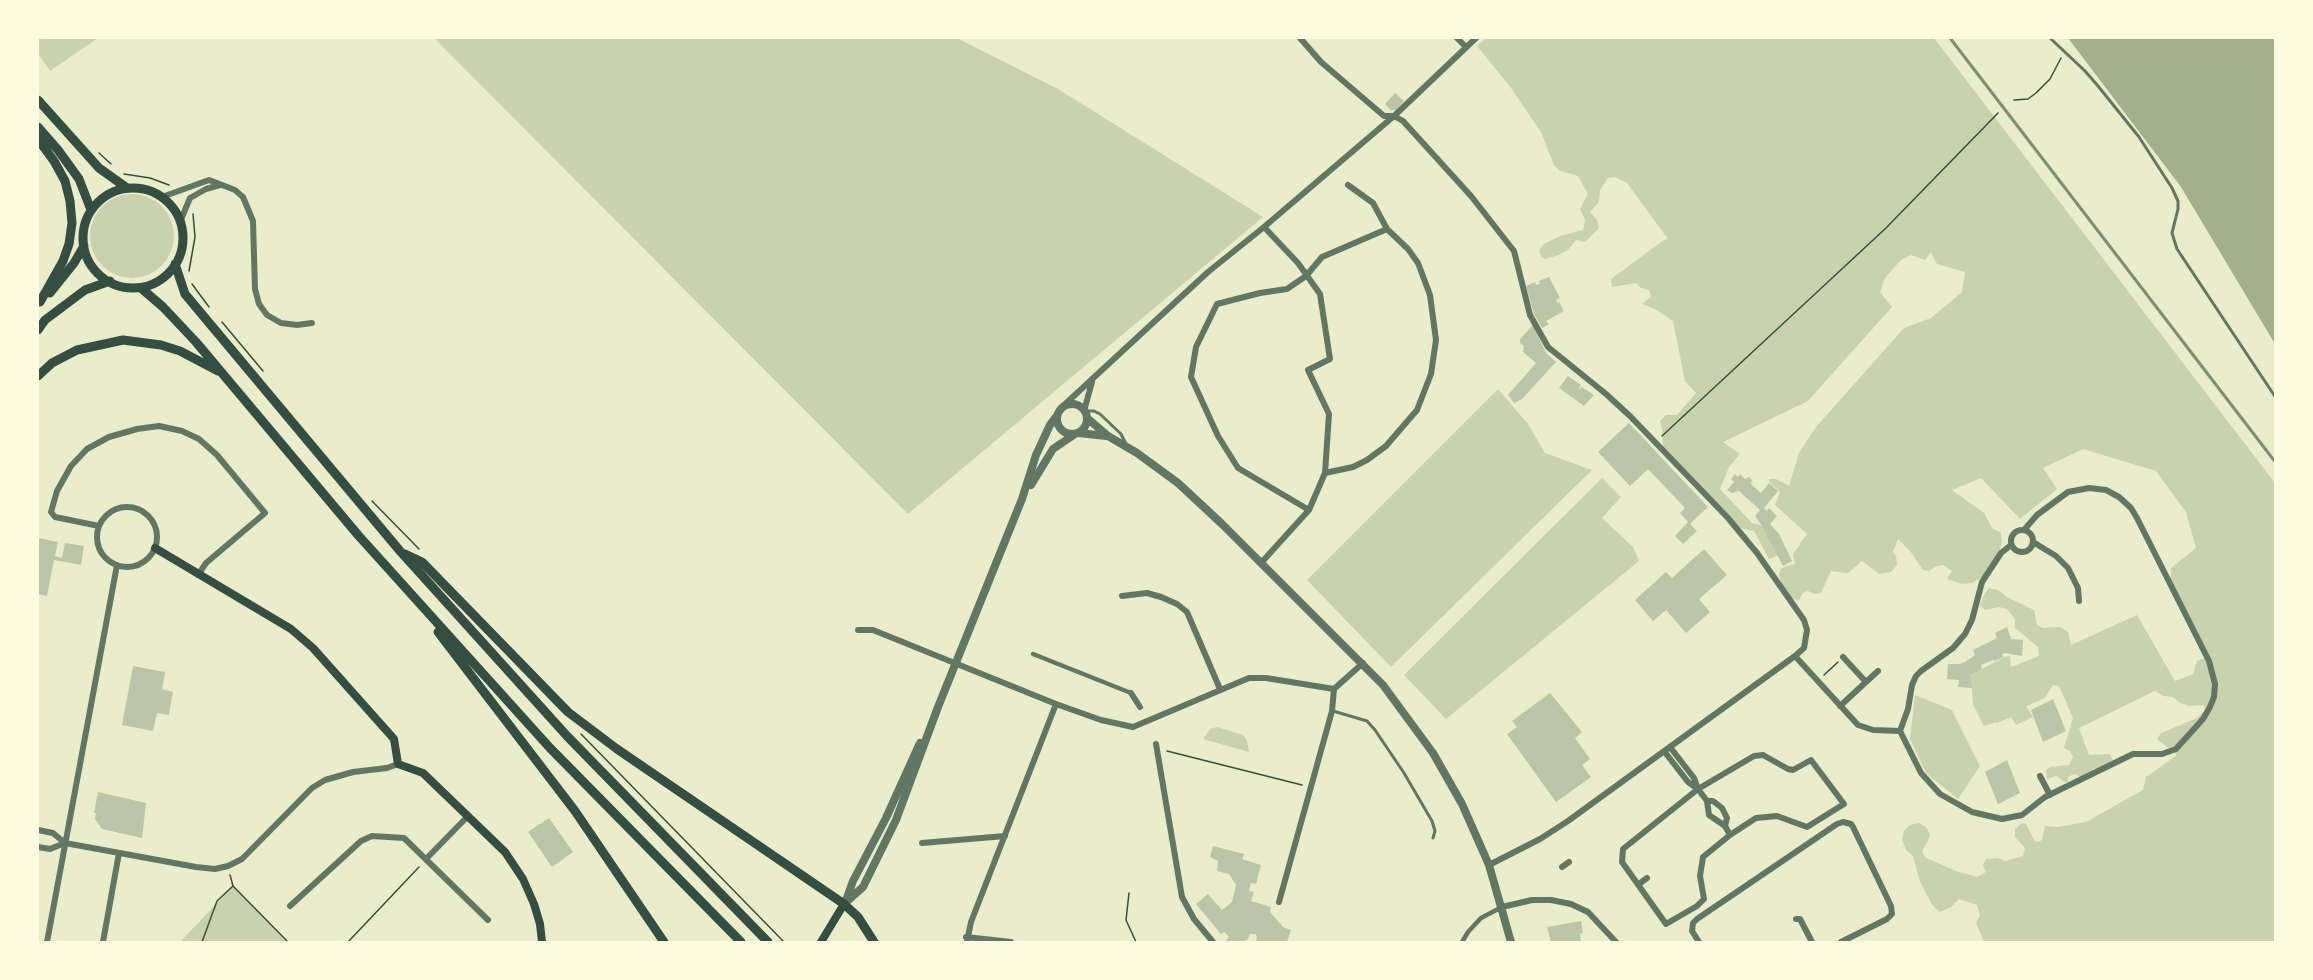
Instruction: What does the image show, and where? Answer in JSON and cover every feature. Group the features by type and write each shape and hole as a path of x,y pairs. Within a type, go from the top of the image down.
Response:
{"main road":[{"path":"38,100 99,168 127,188"},
{"path":"38,128 79,178 91,210"},
{"path":"38,139 65,181 72,223 69,244 63,261 39,304"},
{"path":"39,304 74,263 84,246 86,222 91,210 107,195 127,188 145,189 162,197 173,208 180,222 183,244 175,264 161,279 141,288 119,286 110,281 92,266 84,246"},
{"path":"175,264 185,294 400,551 567,736 768,942"},
{"path":"38,330 45,321 84,290 110,281"},
{"path":"141,288 163,306 358,535 550,748 741,942"},
{"path":"38,376 52,363 77,350 123,340 161,345 180,351 222,373"},
{"path":"155,548 291,629 313,648 394,739 398,764 423,773 506,852 523,879 537,914 542,942"},
{"path":"400,551 422,562 568,712 636,762 844,904 858,917 874,942"},
{"path":"410,594 575,811 664,942"},
{"path":"822,941 844,904"}],"street":[{"path":"1300,38 1320,62 1384,116 1394,116 1403,121 1471,196 1514,251 1530,315 1548,347 1606,394 1748,541 1804,620 1807,630 1804,648 1771,674 1568,821 1540,839 1489,865"},
{"path":"1457,38 1466,46"},
{"path":"844,904 863,887 896,820 938,707 1022,499 1036,455 1050,424 1063,406 1208,272 1394,116 1476,38"},
{"path":"162,197 209,180 235,190 243,197 253,221 255,289 259,304 267,315 280,323 297,325 312,323"},
{"path":"180,222 190,198 221,184"},
{"path":"1325,472 1353,467 1367,460 1386,446 1405,426 1417,410 1431,374 1436,340 1430,295 1418,263 1408,249 1387,229 1372,203 1348,185"},
{"path":"1261,563 1309,510 1325,472 1329,414 1308,370 1330,359 1320,294 1298,263 1264,227"},
{"path":"1309,510 1238,468 1218,436 1191,377 1196,347 1217,304 1260,293 1287,290 1306,276 1322,257 1387,229"},
{"path":"1022,499 1053,448 1085,426 1085,414 1092,381"},
{"path":"1063,406 1075,404 1108,436 1178,483 1363,663 1403,710 1433,753 1462,804 1489,865 1511,942"},
{"path":"1056,417 1061,431 1108,436"},
{"path":"99,526 55,517 51,512 57,491 71,466 87,449 109,437 159,426 182,431 199,439 217,455 265,513 206,563 198,575"},
{"path":"2011,545 2020,552 2026,551 2033,542 2031,535 2024,530 2016,531 2011,545 2001,553 1982,582 1972,620 1965,634 1953,648 1916,676 1900,731 1913,759 1929,783 1946,798 1972,812 2002,819 2012,818 2032,809 2050,795 2133,754 2162,754 2176,749 2203,719 2214,697 2215,684 2209,661 2134,513 2119,497 2106,490 2080,488 2059,497 2032,519 2024,530"},
{"path":"129,507 138,509 152,521 157,539 155,548 151,555 139,564 117,565 109,561 98,545 99,526 111,512 129,507"},
{"path":"2033,542 2056,556 2068,568 2078,588 2079,601"},
{"path":"47,942 117,565"},
{"path":"1122,596 1147,593 1177,604 1187,612 1220,689"},
{"path":"858,630 873,630 1056,704 1101,720 1133,727 1248,678 1266,678 1334,689"},
{"path":"1033,654 1131,693 1140,707"},
{"path":"1795,656 1858,725 1865,728 1900,731"},
{"path":"1843,657 1866,682"},
{"path":"1279,902 1332,711 1334,689 1363,663"},
{"path":"1840,706 1878,671"},
{"path":"1771,674 1777,681"},
{"path":"1011,942 967,940 1056,704"},
{"path":"1157,746 1182,897 1194,919 1213,942"},
{"path":"1667,749 1694,778 1698,789 1707,801 1709,815 1725,826 1730,835"},
{"path":"1763,754 1788,770 1793,770 1811,760 1844,804 1807,827 1777,816 1756,818 1730,835 1703,857 1700,876 1704,899 1697,906 1666,924 1622,862 1623,849 1698,789 1755,756 1763,754"},
{"path":"38,830 53,833 65,843 205,869 228,866 242,859 312,788 325,780 346,773 387,768 398,764"},
{"path":"2040,776 2050,795"},
{"path":"1707,801 1713,801 1722,808 1727,818 1725,826"},
{"path":"426,859 468,816"},
{"path":"1568,821 1574,829"},
{"path":"1700,942 1692,931 1693,923 1697,919 1843,822 1853,827 1891,906 1892,914 1887,919 1841,942"},
{"path":"922,843 995,835 1005,836"},
{"path":"290,906 361,841 372,836 404,837 488,920"},
{"path":"1638,838 1643,845"},
{"path":"38,847 50,849 65,843"},
{"path":"103,942 119,853"},
{"path":"1562,867 1569,862"},
{"path":"1639,884 1647,878"},
{"path":"1462,942 1481,918 1502,907 1532,900 1551,900 1570,904 1588,912 1616,942"},
{"path":"1796,919 1800,919 1812,942"}],"lane":[{"path":"2050,38 2085,71 2132,128 2172,188 2178,201 2172,233 2177,249 2276,398"},
{"path":"1085,414 1094,411 1100,414 1121,434 1128,448"},
{"path":"1332,711 1367,721 1404,773 1432,821 1435,831 1433,837"}],"path":[{"path":"2014,100 2028,99 2036,93 2050,79 2064,52"},
{"path":"1655,443 1886,228 1998,113"},
{"path":"94,148 110,163"},
{"path":"118,171 131,176 150,178 164,184 179,185 183,190"},
{"path":"189,276 189,263 195,237 194,205 190,198"},
{"path":"192,282 210,308"},
{"path":"217,316 265,374"},
{"path":"373,502 421,552"},
{"path":"1817,681 1843,657"},
{"path":"568,712 581,735 784,942"},
{"path":"1157,746 1311,787"},
{"path":"348,942 426,859"},
{"path":"228,866 233,886 288,942"},
{"path":"202,942 217,901 233,886"},
{"path":"1129,893 1126,920 1136,942"}],"shaded area":[{"path":"38,38 98,38 50,71 38,53"},
{"path":"434,38 957,38 1058,89 1263,217 908,514"},
{"path":"1486,38 1934,38 2275,483 2275,942 1984,942 1976,923 1980,915 1977,905 1959,899 1951,907 1940,912 1933,906 1920,882 1913,856 1906,850 1902,840 1904,831 1910,825 1919,823 1926,827 1930,834 1922,851 1926,858 1977,877 1986,872 1983,865 1986,859 1998,858 2005,861 2023,856 2025,848 2015,837 2015,829 2022,823 2026,824 2034,840 2038,842 2042,840 2045,826 2058,827 2086,822 2143,790 2146,777 2177,755 2157,739 2161,733 2195,719 2205,711 2204,705 2189,706 2155,691 2079,728 2089,755 2110,754 2113,760 2111,765 2094,769 2083,778 2074,774 2068,777 2068,782 2056,776 2047,779 2046,770 2050,767 2069,765 2073,757 2070,751 2064,748 2073,718 2059,686 2053,685 2045,698 2026,706 2033,717 2016,725 2011,717 1984,726 1973,704 1971,675 2004,657 2010,656 2011,667 2039,656 2038,647 2015,628 2015,619 2007,609 1999,607 1985,610 1980,605 1984,595 1989,588 1998,590 2034,610 2037,625 2043,628 2060,627 2068,632 2071,645 2137,615 2175,681 2193,674 2197,661 2207,657 2171,582 2171,568 2196,548 2186,512 2156,471 2083,449 2043,468 2057,489 2020,519 1981,478 1952,490 1984,513 1992,528 2001,533 2002,542 1998,557 1984,576 1972,583 1962,584 1947,579 1952,571 1943,565 1929,571 1923,570 1910,551 1898,539 1893,552 1897,565 1891,572 1879,574 1862,561 1848,573 1831,571 1821,593 1814,594 1808,591 1803,593 1799,600 1793,599 1785,593 1779,575 1781,568 1795,564 1793,554 1807,534 1775,505 1780,492 1769,482 1769,479 1776,479 1789,486 1799,453 1816,427 1904,328 1931,318 1962,292 1965,272 1937,264 1931,252 1925,260 1911,255 1901,260 1885,278 1880,292 1892,307 1808,401 1723,442 1740,454 1729,467 1720,489 1752,523 1763,526 1779,555 1769,559 1754,531 1739,528 1663,448 1660,421 1666,415 1677,415 1696,393 1685,381 1673,321 1655,309 1642,304 1651,297 1649,290 1641,288 1636,283 1612,287 1611,279 1668,239 1627,183 1615,177 1608,178 1600,190 1599,202 1590,212 1597,220 1599,228 1585,242 1576,240 1568,250 1559,255 1545,259 1541,256 1539,250 1544,244 1560,236 1583,230 1585,220 1580,209 1588,194 1578,176 1560,171 1554,165 1541,132 1511,88 1477,46"},
{"path":"2068,38 2275,38 2275,344 2181,187"},
{"path":"132,194 148,197 162,206 171,220 174,236 171,252 162,266 148,275 132,278 116,275 102,266 93,252 90,236 93,220 102,206 116,197"},
{"path":"1498,389 1528,424 1545,453 1592,470 1391,667 1307,580"},
{"path":"1602,478 1621,497 1602,518 1633,547 1639,561 1446,719 1404,675"},
{"path":"1915,695 1952,710 1980,766 1958,799 1926,773 1910,739"},
{"path":"1217,727 1243,735 1249,752 1203,739 1210,729"},
{"path":"233,886 288,942 180,942"}],"building":[{"path":"1395,93 1404,101 1396,110 1391,110 1385,104"},
{"path":"1549,277 1560,298 1556,300 1557,303 1559,302 1564,311 1546,321 1549,324 1542,328 1534,314 1526,286 1535,282 1536,285 1540,284 1539,281"},
{"path":"1533,325 1546,353 1556,362 1522,399 1514,403 1508,395 1536,363 1523,352 1524,346 1520,343 1520,339"},
{"path":"1568,376 1581,385 1578,390 1582,387 1594,395 1584,406 1559,388"},
{"path":"1629,423 1708,507 1690,524 1697,531 1683,544 1675,536 1688,522 1680,513 1685,508 1648,469 1630,486 1598,452"},
{"path":"1735,474 1738,477 1740,474 1745,479 1749,477 1752,480 1751,484 1761,493 1769,483 1778,491 1764,508 1767,511 1769,508 1777,516 1770,524 1779,534 1792,561 1783,566 1755,516 1760,510 1739,491 1732,493 1727,490 1734,482 1731,479"},
{"path":"38,538 58,542 55,556 62,558 65,543 84,546 81,565 54,560 47,596 38,594"},
{"path":"1704,549 1727,575 1699,599 1710,612 1686,633 1666,610 1653,621 1635,600 1666,572 1672,578"},
{"path":"2007,627 2011,639 2023,640 2022,656 2005,653 2002,654 2003,657 1981,665 1982,669 1971,675 1972,688 1958,687 1959,680 1947,679 1948,664 1965,662 1975,655 1973,650 1997,638 1995,633"},
{"path":"133,666 165,672 162,689 173,692 169,715 157,713 153,731 122,725"},
{"path":"1550,693 1582,732 1575,738 1590,759 1582,765 1591,777 1556,802 1507,734 1517,727 1512,721"},
{"path":"2053,699 2066,731 2043,742 2031,710"},
{"path":"2007,760 2020,793 1998,804 1985,772"},
{"path":"98,792 146,803 142,838 102,829 94,813"},
{"path":"549,818 573,852 552,867 528,832"},
{"path":"1213,846 1244,854 1242,859 1261,865 1256,884 1251,883 1249,891 1254,892 1251,901 1271,907 1270,912 1283,927 1291,930 1287,942 1256,942 1257,936 1250,934 1247,940 1228,942 1226,940 1229,937 1224,932 1221,934 1196,904 1208,894 1222,910 1232,902 1236,885 1229,874 1217,871 1218,861 1210,857"},
{"path":"1581,921 1583,933 1580,934 1581,942 1551,942 1547,927"}],"railway":[{"path":"1950,38 2276,463"}]}
